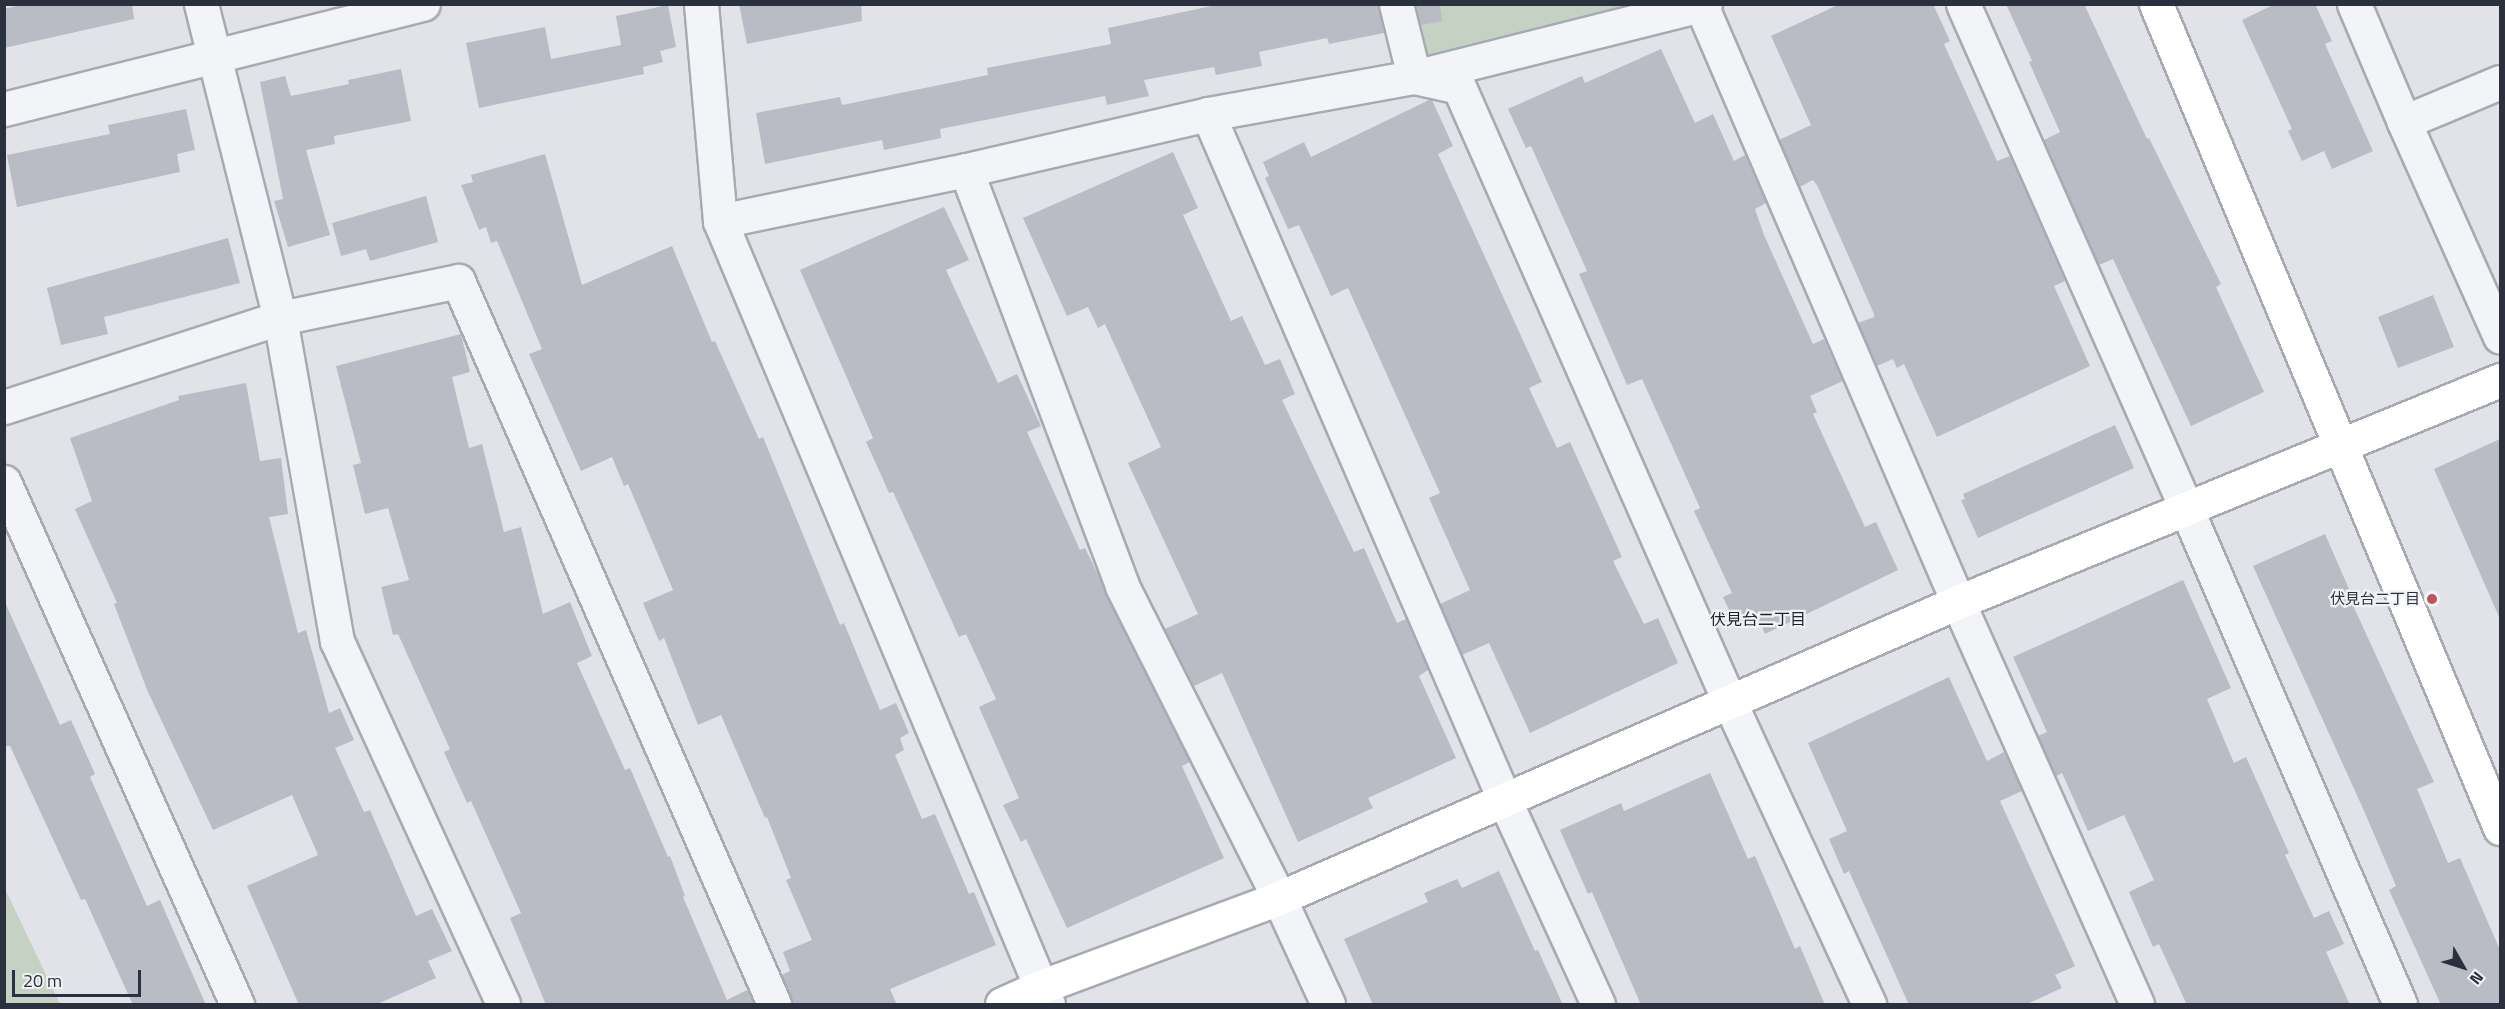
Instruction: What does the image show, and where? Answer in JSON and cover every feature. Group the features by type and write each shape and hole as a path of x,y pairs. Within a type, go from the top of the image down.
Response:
{"street":[{"path":"201,4 280,318 337,641 503,1005"},
{"path":"4,109 423,4"},
{"path":"701,4 720,221 1044,996"},
{"path":"1396,4 1414,77"},
{"path":"1962,4 2187,510 2400,1005"},
{"path":"2156,4 2500,828"},
{"path":"2354,4 2500,337"},
{"path":"720,221 966,170 1208,114 1414,77 1703,5 1958,602 2137,1005"},
{"path":"1414,77 1459,87 1730,703 1869,1005"},
{"path":"2404,122 2500,82"},
{"path":"1208,114 1505,801 1598,1005"},
{"path":"966,170 1122,586 1279,898 1328,1005"},
{"path":"4,407 280,318 458,281 774,1005"},
{"path":"1002,1005 1044,996 1279,898 1958,602 2500,380"},
{"path":"4,482 237,1005"}],"green space":[{"path":"1409,4 1633,5 1421,57"},
{"path":"5,889 60,1004 5,1004"}],"building":[{"path":"23,4 132,4 134,19 4,48 4,9"},
{"path":"739,4 861,4 862,21 747,44"},
{"path":"1221,4 1378,4 1384,33 1329,44 1327,38 1259,52 1262,66 1216,75 1214,67 1144,80 1149,96 1107,105 1105,96 940,129 941,138 884,150 882,140 765,164 756,113 840,97 842,105 988,75 987,68 1111,44 1108,28"},
{"path":"1415,4 1440,4 1442,21 1421,25"},
{"path":"1840,4 1933,4 1950,41 1944,44 1997,161 2010,156 2065,281 2054,286 2090,366 1937,437 1904,364 1897,368 1893,359 1877,366 1858,323 1874,317 1874,314 1818,187 1813,180 1800,187 1779,140 1811,125 1771,36"},
{"path":"2006,4 2084,4 2147,139 2149,138 2221,284 2216,287 2264,392 2191,426 2113,259 2099,265 2044,140 2060,132"},
{"path":"2275,4 2315,4 2332,41 2325,44 2373,151 2332,169 2324,151 2302,161 2288,131 2292,129 2242,20"},
{"path":"668,5 676,47 660,51 663,62 643,67 644,74 479,108 466,43 545,27 551,59 621,45 616,16"},
{"path":"1661,49 1695,123 1713,114 1734,161 1745,155 1766,203 1755,209 1764,235 1813,344 1824,339 1843,381 1810,396 1817,412 1813,414 1865,527 1876,522 1898,570 1765,634 1759,619 1738,629 1723,597 1732,593 1694,511 1700,508 1642,379 1627,385 1579,274 1587,271 1531,146 1526,148 1508,109 1582,76 1585,83"},
{"path":"401,69 411,121 334,136 335,144 306,150 330,235 288,247 274,201 283,199 260,82 285,76 291,96 349,84 348,80"},
{"path":"1432,100 1453,146 1438,154 1542,382 1529,388 1557,448 1570,442 1622,557 1613,561 1644,624 1658,618 1678,663 1530,733 1489,643 1462,655 1440,604 1470,590 1429,498 1440,493 1348,288 1331,296 1299,225 1288,229 1265,178 1269,176 1263,162 1304,142 1311,157"},
{"path":"186,109 195,150 177,154 180,172 17,207 7,155 110,134 108,125"},
{"path":"1173,152 1198,208 1183,215 1231,321 1242,316 1265,365 1280,359 1295,394 1282,400 1354,552 1364,548 1397,623 1406,619 1428,670 1419,676 1456,758 1368,798 1373,808 1298,842 1222,673 1194,686 1165,629 1198,614 1128,463 1161,447 1105,324 1098,328 1088,307 1067,316 1023,218"},
{"path":"545,154 582,285 672,246 712,342 715,341 759,439 763,437 840,625 844,623 880,710 896,703 909,733 900,738 904,750 895,755 922,819 935,814 969,894 974,892 996,945 890,989 897,1005 792,1005 782,975 790,971 783,952 812,940 786,880 791,878 767,817 765,818 721,715 698,725 664,638 659,641 643,603 673,590 628,484 624,486 612,457 581,471 529,354 542,349 497,241 491,243 486,227 479,230 461,185 473,182 471,175"},
{"path":"426,196 438,242 370,261 366,249 341,256 332,223"},
{"path":"944,207 969,260 946,270 998,383 1017,374 1041,426 1027,432 1080,550 1085,548 1190,762 1182,766 1224,858 1067,928 1026,839 1021,842 1003,805 1019,798 979,707 996,699 966,634 959,637 893,492 889,493 866,442 873,438 800,270"},
{"path":"228,238 240,283 104,317 108,334 61,345 47,288"},
{"path":"2433,295 2454,347 2398,368 2378,317"},
{"path":"461,334 470,372 452,377 469,448 482,444 504,532 521,527 543,614 570,602 592,656 577,663 625,770 630,768 668,857 670,856 685,896 683,897 727,1000 747,990 754,1005 546,1005 510,918 521,913 471,801 467,803 444,752 450,749 398,634 393,635 381,587 409,580 388,508 365,514 353,465 361,463 336,366"},
{"path":"246,383 260,461 281,458 288,514 269,517 298,633 306,630 329,713 340,708 354,740 335,748 364,812 370,810 416,916 432,909 452,951 428,961 436,978 375,1005 299,1005 247,886 318,855 292,795 213,830 148,692 114,604 117,603 75,509 92,501 70,438 179,400 178,396"},
{"path":"2115,425 2134,468 1978,538 1961,500 1965,499 1963,494"},
{"path":"2500,439 2500,619 2434,469"},
{"path":"2325,534 2349,589 2346,590 2434,782 2417,789 2448,863 2460,858 2500,950 2500,1005 2441,1005 2389,890 2396,886 2365,813 2253,566"},
{"path":"2183,580 2231,688 2207,699 2234,763 2246,757 2289,853 2285,855 2314,918 2329,911 2344,944 2326,952 2350,1005 2187,1005 2159,944 2153,947 2129,892 2154,880 2124,815 2088,831 2062,773 2056,776 2038,736 2047,732 2013,657"},
{"path":"4,600 60,725 71,720 95,774 90,777 147,906 160,900 206,1005 133,1005 85,899 81,900 10,746 4,746"},
{"path":"1949,677 1987,761 2004,752 2022,791 2000,801 2075,966 2055,975 2062,988 2025,1005 1909,1005 1849,871 1844,874 1829,839 1847,831 1808,743"},
{"path":"1710,773 1748,859 1755,856 1795,949 1800,946 1825,1005 1641,1005 1592,892 1588,894 1560,830 1621,803 1624,811"},
{"path":"1499,871 1535,951 1538,950 1563,1005 1373,1005 1344,939 1428,902 1424,893 1457,879 1462,888"}],"place":[{"name":"伏見台二丁目","path":"2432,599"}],"district":[{"name":"伏見台二丁目","path":"1758,619"}]}
